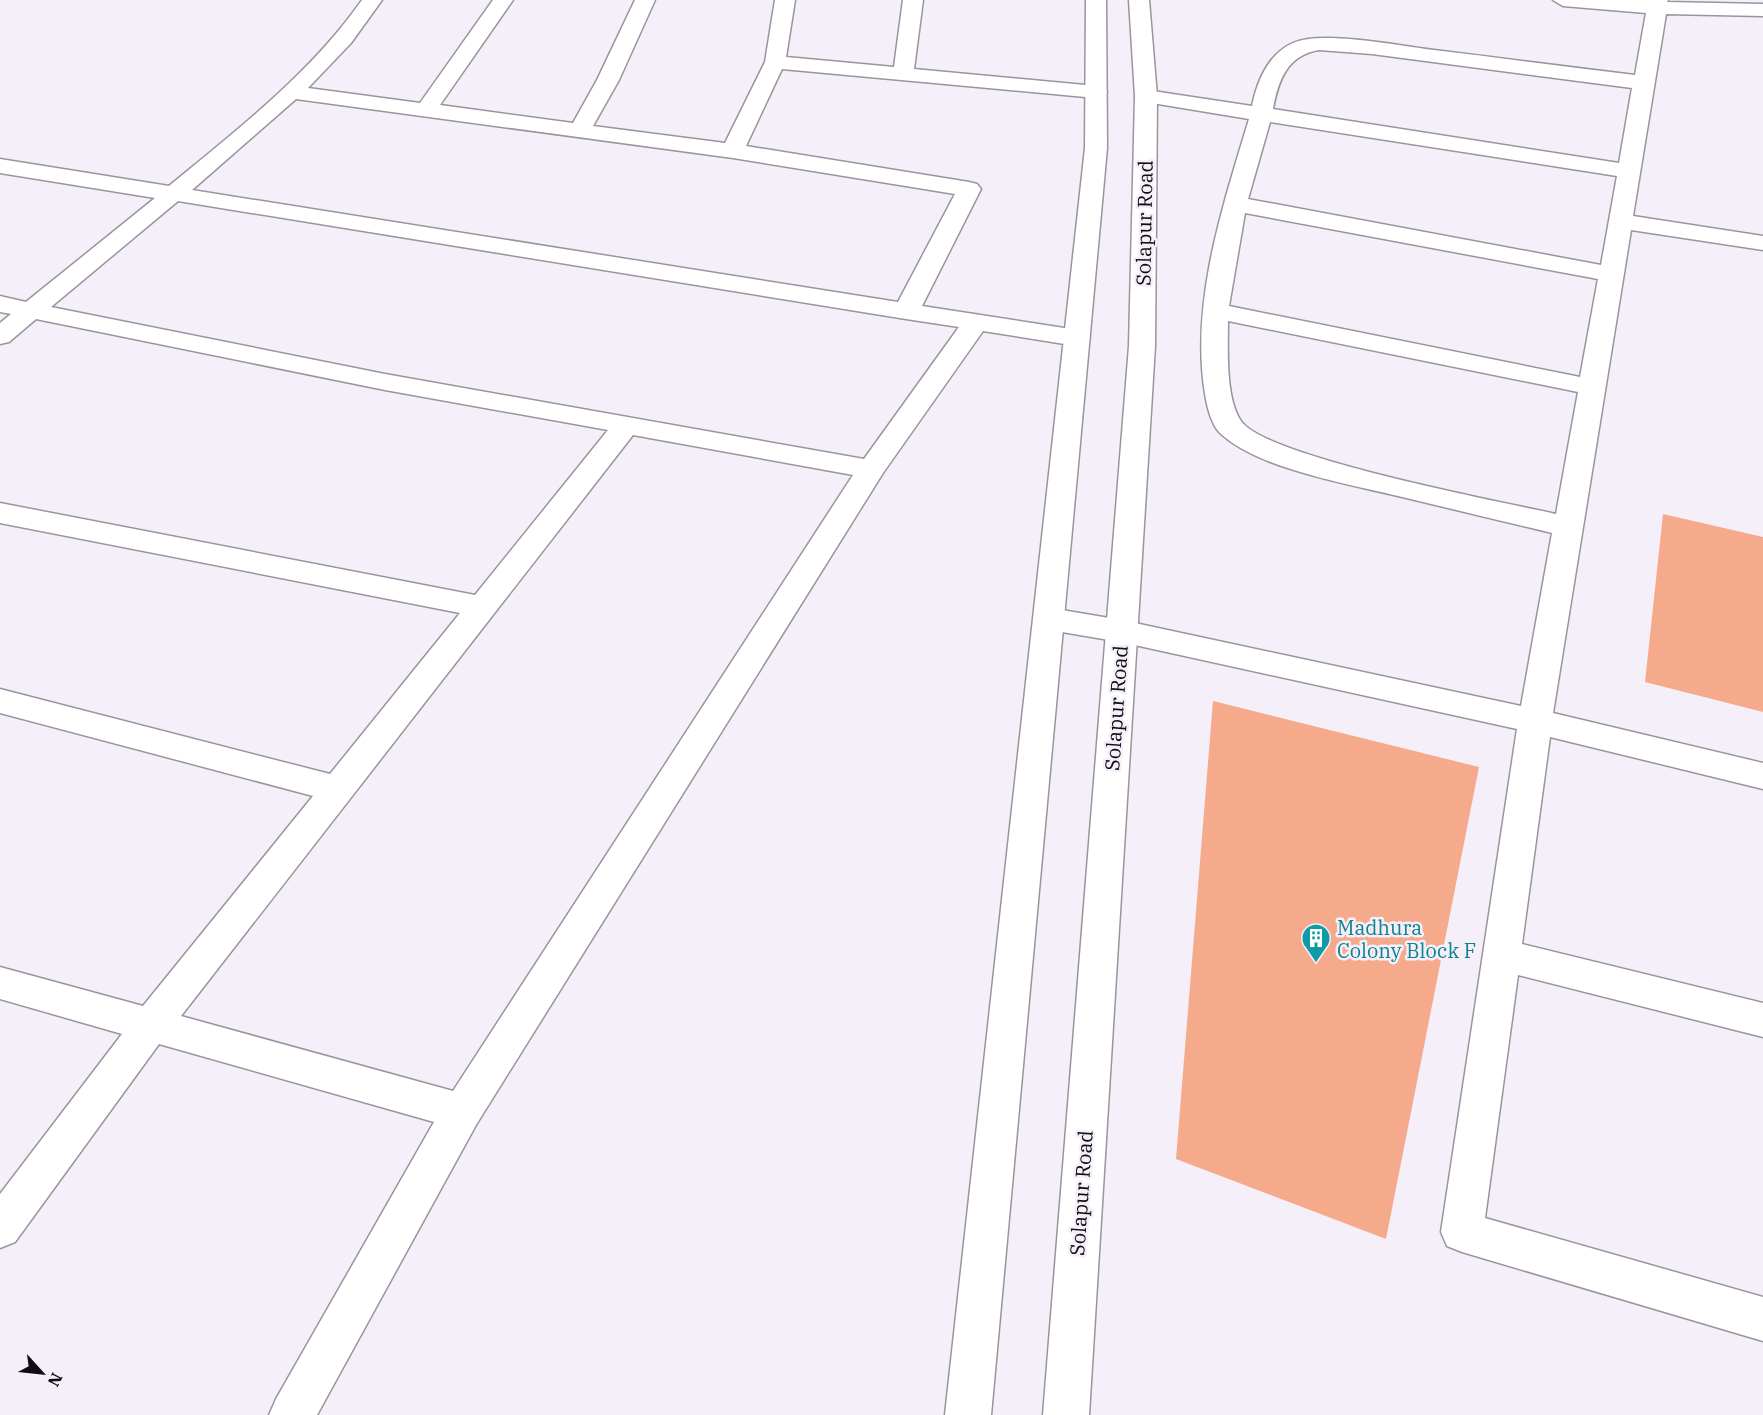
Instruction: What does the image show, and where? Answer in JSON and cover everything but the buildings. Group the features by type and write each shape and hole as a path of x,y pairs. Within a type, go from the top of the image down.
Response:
{"street":[{"path":"0,336 175,194 291,92 357,24 372,0"},
{"path":"426,110 503,0"},
{"path":"579,131 608,80 645,0"},
{"path":"734,151 775,62 784,0"},
{"path":"903,74 914,0"},
{"path":"968,1415 1096,148 1096,0"},
{"name":"Solapur Road","path":"1066,1415 1142,346 1146,96 1139,0"},
{"path":"1563,0 1763,10"},
{"path":"1657,4 1535,721 1462,1232 1763,1319"},
{"path":"1568,527 1335,472 1279,455 1249,440 1229,426 1221,405 1215,372 1215,311 1235,204 1262,113 1267,84 1284,58 1300,47 1319,44 1644,83"},
{"path":"775,62 1096,92"},
{"path":"291,92 734,151 969,189 906,311"},
{"path":"1146,96 1629,171"},
{"path":"0,166 1077,338"},
{"path":"1235,204 1611,274"},
{"path":"1621,221 1763,243"},
{"path":"0,304 385,382 871,469"},
{"path":"1215,311 1592,387"},
{"path":"292,1415 462,1112 871,469 976,322"},
{"path":"0,1228 151,1025 626,426"},
{"path":"0,513 482,607"},
{"path":"1050,619 1121,631 1535,721 1763,776"},
{"path":"0,701 338,789"},
{"path":"1502,955 1763,1020"},
{"path":"0,983 462,1112"}],"place":[{"name":"Madhura Colony Block F","path":"1316,964"}]}
